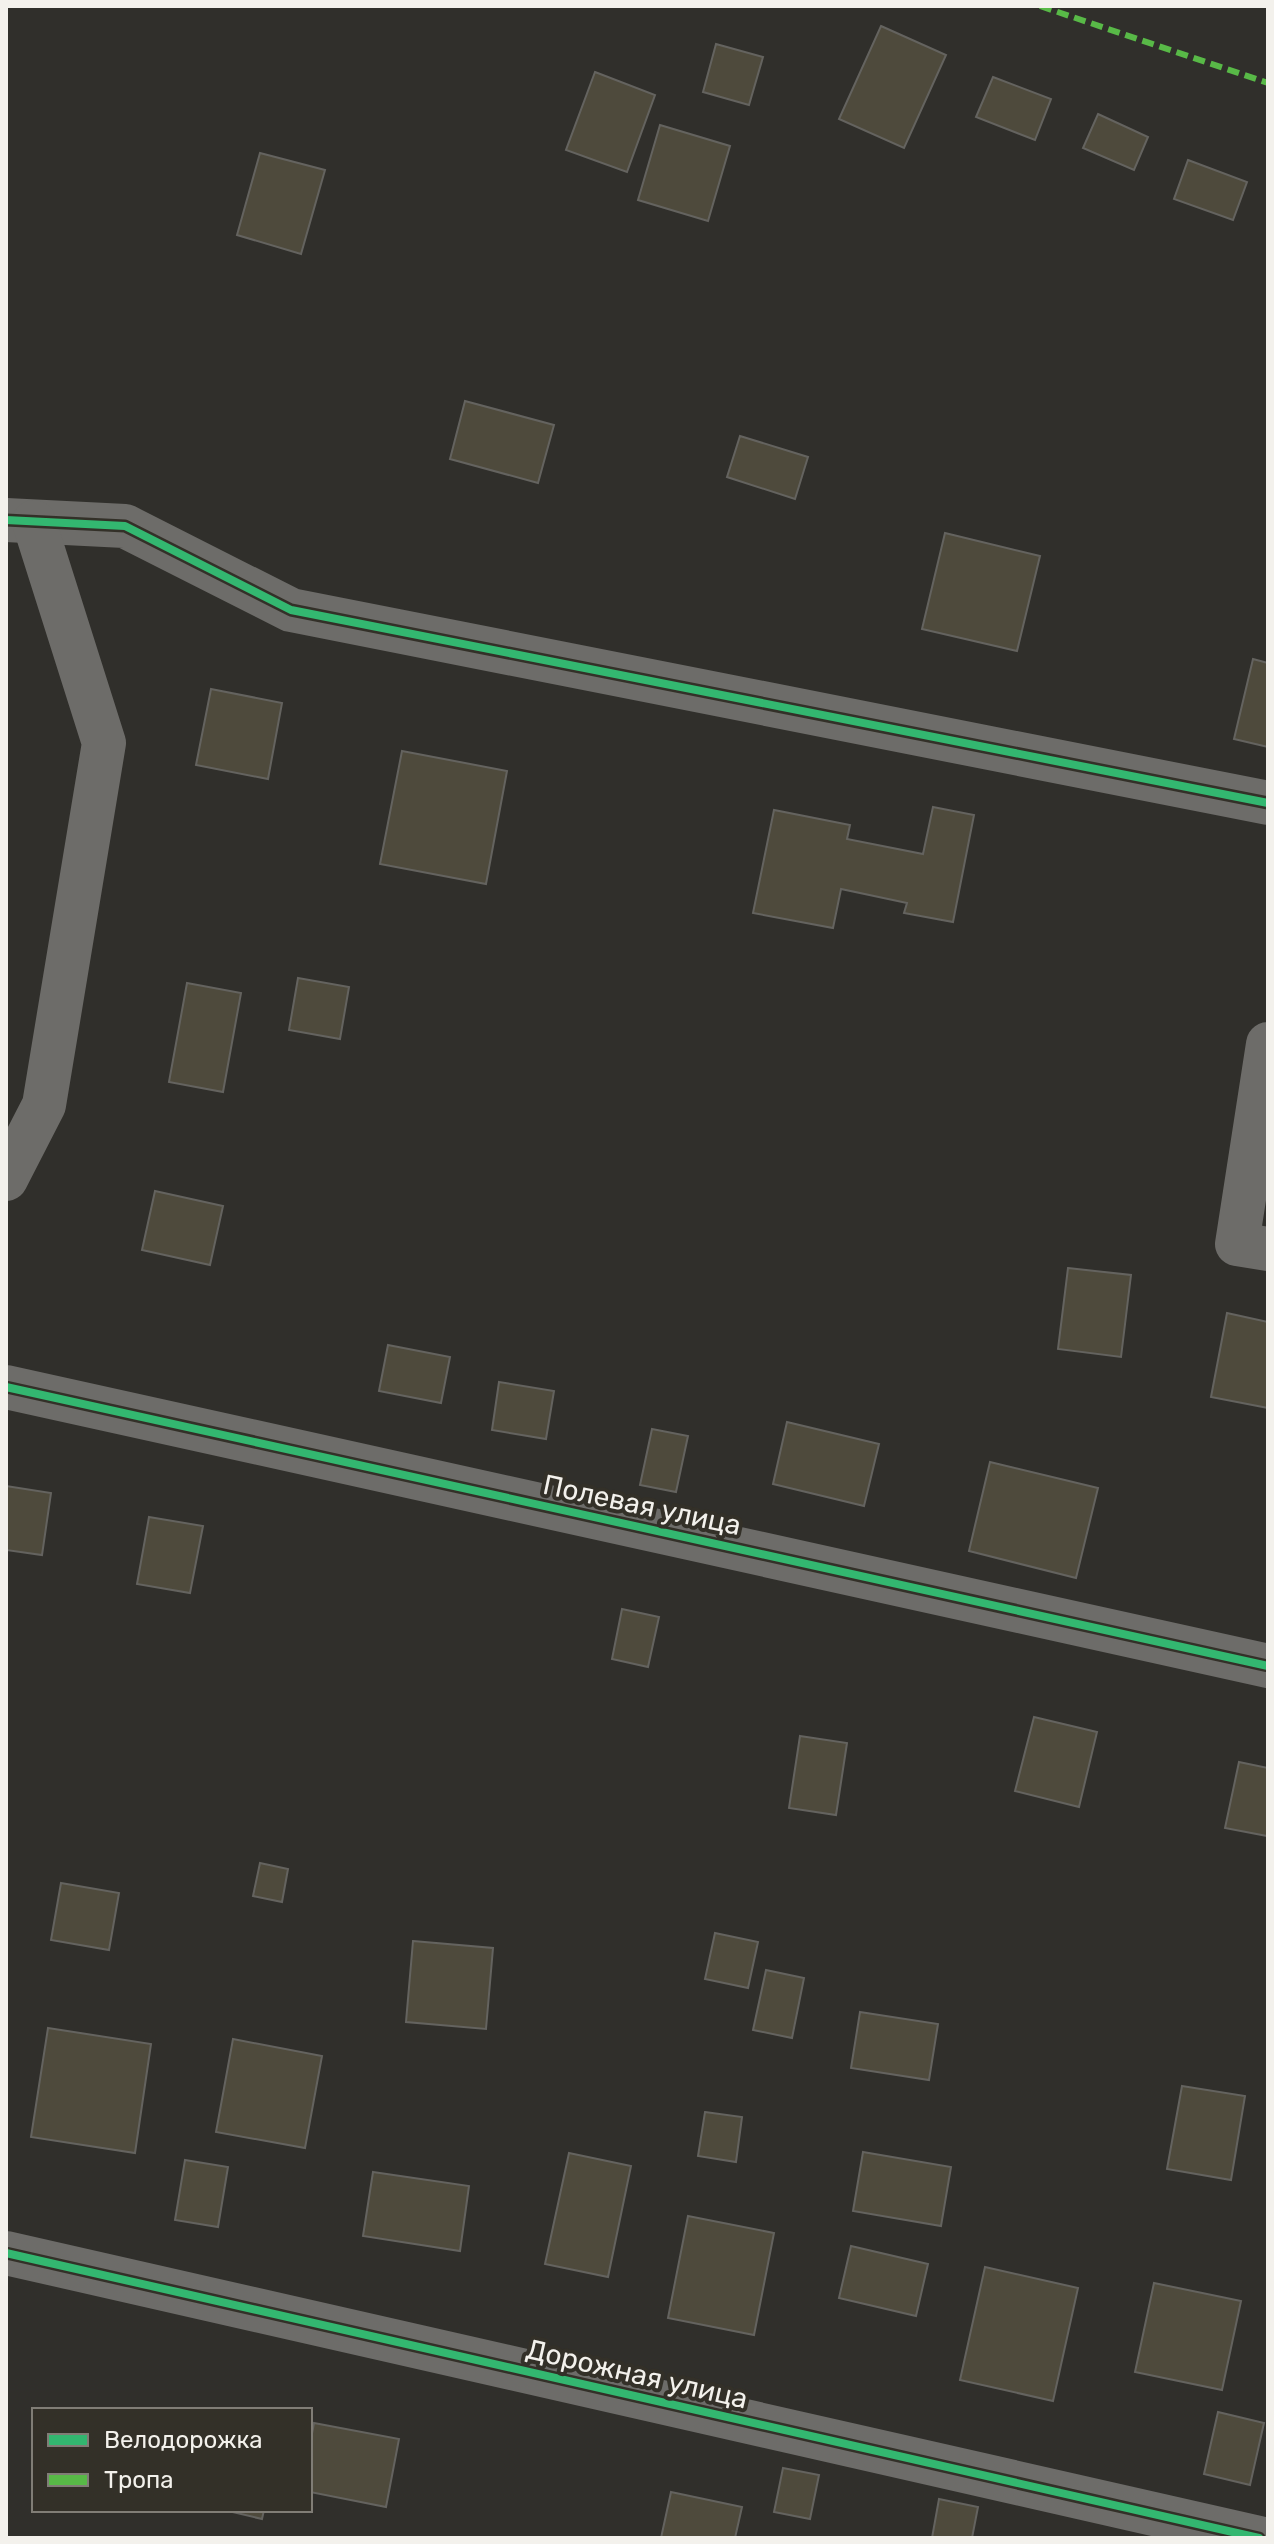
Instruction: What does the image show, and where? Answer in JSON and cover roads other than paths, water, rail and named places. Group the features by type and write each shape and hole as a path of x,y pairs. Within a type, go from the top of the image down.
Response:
{"street":[{"path":"6,1179 44,1105 104,743 20,521 125,526 291,610 1268,803"},
{"path":"1268,1044 1237,1244 1268,1249"},
{"name":"Полевая улица","path":"6,1387 1268,1666"},
{"name":"Дорожная улица","path":"6,2253 1259,2538"}]}
